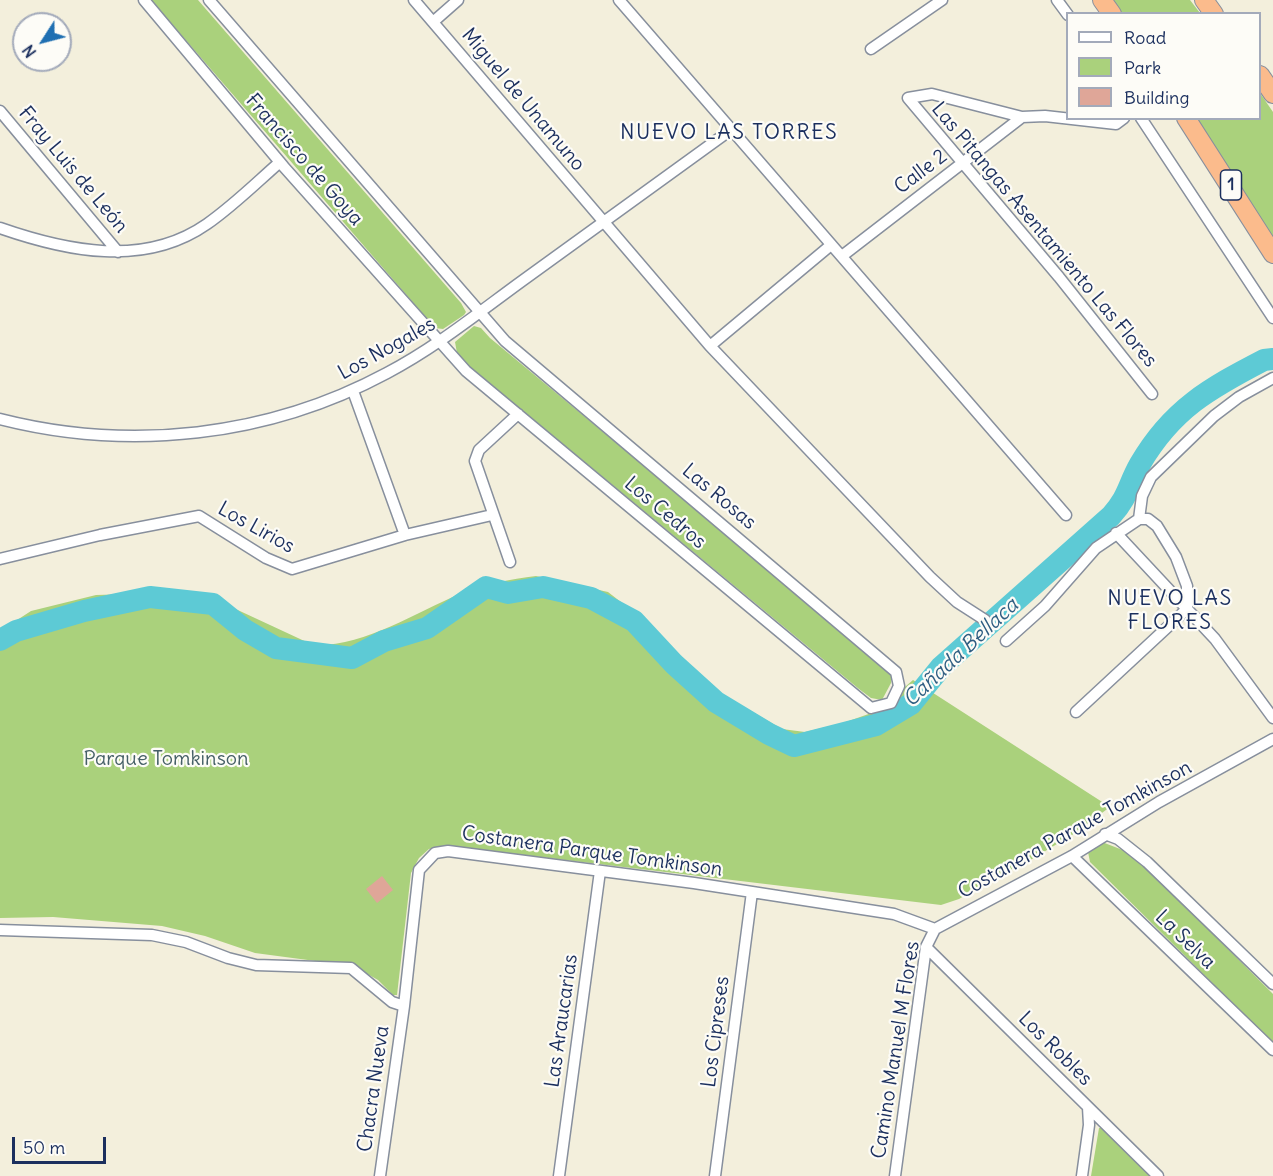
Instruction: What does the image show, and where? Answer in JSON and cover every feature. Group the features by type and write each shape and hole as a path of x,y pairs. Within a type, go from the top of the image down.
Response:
{"highway":[{"path":"1261,76 1273,94"},
{"name":"1","path":"1187,120 1273,254"}],"street":[{"name":"Francisco de Goya","path":"144,0 280,162 440,342"},
{"name":"Francisco de Goya","path":"209,0 479,312"},
{"name":"Miguel de Unamuno","path":"414,0 710,346 930,578 957,602 986,620"},
{"path":"433,22 458,0"},
{"path":"619,0 1066,514"},
{"path":"871,49 942,0"},
{"path":"1057,0 1066,12"},
{"name":"Las Pitangas Asentamiento Las Flores","path":"1022,117 932,94 908,98 1059,277 1152,394"},
{"name":"Fray Luis de León","path":"0,111 118,252"},
{"path":"1022,117 1066,118"},
{"name":"Calle 2","path":"842,256 1022,117"},
{"path":"1080,120 1116,124 1121,120"},
{"path":"1142,120 1273,318"},
{"name":"Los Nogales","path":"0,419 40,429 99,437 178,435 233,428 283,415 353,391 440,342 732,129"},
{"path":"0,228 34,240 81,251 118,252 168,245 190,234 223,211 280,162"},
{"path":"710,346 831,245"},
{"name":"Las Rosas","path":"479,312 505,341 896,672 899,686 891,704 871,708"},
{"name":"Los Cedros","path":"440,342 466,371 871,708"},
{"path":"1139,519 1142,496 1151,477 1214,416 1239,397 1273,378"},
{"path":"353,391 405,535"},
{"path":"510,562 476,468 476,456 518,414"},
{"name":"Los Lirios","path":"0,559 190,516 199,516 266,558 292,569 405,535 492,515"},
{"path":"1006,641 1045,606 1089,554 1116,533 1139,519 1148,519 1157,526 1176,557 1187,586 1186,609 1076,712"},
{"path":"1116,533 1232,660 1273,718"},
{"name":"Costanera Parque Tomkinson","path":"404,1006 419,870 435,853 448,851 752,892 894,914 935,929 1072,856 1104,834 1273,740"},
{"name":"La Selva","path":"1104,834 1118,838 1148,862 1273,984"},
{"name":"La Selva","path":"1072,856 1273,1050"},
{"name":"Las Araucarias","path":"559,1176 600,871"},
{"name":"Los Cipreses","path":"715,1176 752,892"},
{"name":"Camino Manuel M Flores","path":"895,1176 926,947 935,929"},
{"path":"0,930 152,935 186,942 228,958 256,965 351,968 392,1002 404,1006"},
{"name":"Los Robles","path":"926,947 1158,1176"},
{"name":"Chacra Nueva","path":"380,1176 404,1006"},
{"path":"1082,1176 1089,1125 1088,1107"}],"green space":[{"path":"151,0 198,0 461,303 466,312 464,315 443,329 435,328"},
{"path":"1111,0 1190,0 1199,12 1119,12"},
{"path":"1261,94 1273,112 1273,244 1194,120 1261,120"},
{"path":"474,326 481,328 490,338 886,667 892,674 891,683 882,700 871,698 859,689 465,363 457,353 455,342"},
{"name":"Parque Tomkinson","path":"536,576 608,592 648,623 711,688 782,729 805,732 843,723 877,711 913,680 1110,807 1072,835 1022,865 1001,874 959,899 941,905 448,846 429,849 419,858 411,873 397,995 393,995 378,980 353,966 255,953 205,936 162,926 53,917 0,918 0,631 31,611 96,595 199,592 313,645 332,644 370,635 478,587"},
{"path":"1102,842 1133,854 1273,994 1273,1043 1090,862 1088,852 1093,846"},
{"path":"1099,1128 1102,1128 1152,1176 1091,1176"}],"building":[{"path":"382,876 393,890 377,903 366,889"}],"waterway":[{"name":"Cañada Bellaca","path":"0,640 16,631 84,611 150,597 213,604 245,630 276,648 352,658 384,641 427,628 486,587 508,593 543,587 591,598 634,621 674,664 716,702 769,734 794,746 876,725 911,704 941,667 1111,516 1125,496 1152,445 1179,414 1226,380 1264,360 1273,359"}],"district":[{"name":"NUEVO LAS TORRES","path":"729,133"},
{"name":"NUEVO LAS FLORES","path":"1170,611"}]}
